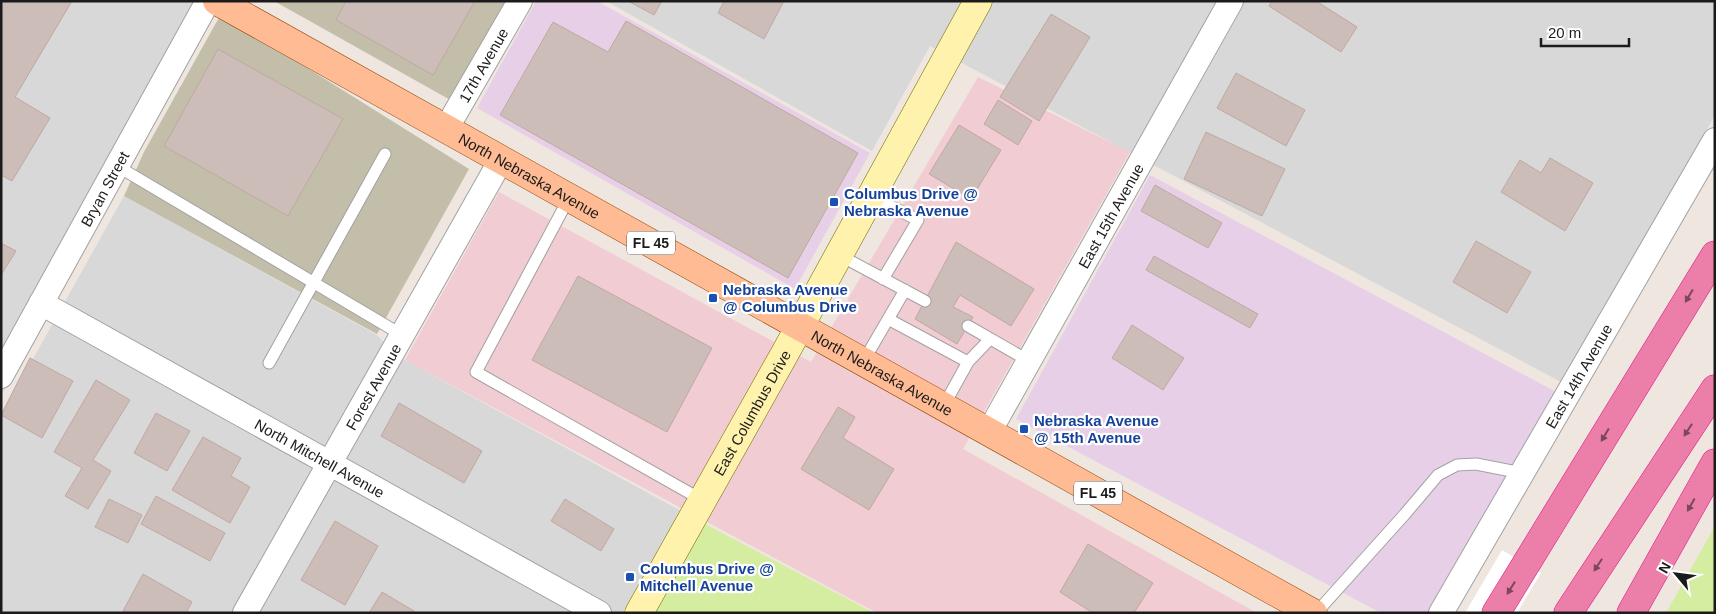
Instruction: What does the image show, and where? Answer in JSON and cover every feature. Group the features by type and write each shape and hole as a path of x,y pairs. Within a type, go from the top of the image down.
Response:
{"highway":[{"path":"1496,613 1715,255"},
{"path":"1574,604 1715,389"},
{"path":"1630,613 1715,463"}],"main road":[{"name":"North Nebraska Avenue","path":"217,1 245,12 501,160 1315,613"},
{"name":"East Columbus Drive","path":"639,613 800,327 978,1"}],"street":[{"name":"Bryan Street","path":"1,376 208,1"},
{"name":"East 15th Avenue","path":"989,432 1231,1"},
{"name":"17th Avenue","path":"446,129 517,2"},
{"name":"East 14th Avenue","path":"1441,613 1715,140"},
{"name":"Forest Avenue","path":"245,613 501,160"},
{"name":"North Mitchell Avenue","path":"41,303 599,613"}],"lane":[{"path":"269,363 312,282 385,154"},
{"path":"117,166 402,335"},
{"path":"871,196 918,220 883,279"},
{"path":"569,198 476,372 702,500"},
{"path":"839,255 925,301"},
{"path":"863,362 904,290"},
{"path":"888,319 968,362"},
{"path":"968,326 1029,361"},
{"path":"944,407 968,362 990,339"},
{"path":"1315,613 1438,475 1457,465 1476,464 1522,473"}],"shaded area":[{"path":"1,1 192,1 209,11 1,395"},
{"path":"274,1 512,1 454,102"},
{"path":"536,1 597,1 870,153 795,289 477,108"},
{"path":"606,1 1715,1 1715,115 1563,383 930,46 872,151"},
{"path":"221,14 469,169 377,334 124,196 144,152"},
{"path":"978,77 1130,152 963,449 1257,613 877,613 405,360 499,192 811,362"},
{"path":"1150,175 1558,393 1433,613 1381,613 1016,419"},
{"path":"124,196 377,335 394,354 703,523 647,613 1,613 1,416"}],"green space":[{"path":"703,523 874,613 652,613"},
{"path":"1715,526 1715,613 1666,613"}],"pier":[{"path":"1502,550 1541,573 1517,613 1465,613"}],"building":[{"path":"1,1 72,1 15,97 50,118 12,181 1,175"},
{"path":"346,1 471,1 474,3 433,75 336,20"},
{"path":"628,1 662,1 654,15"},
{"path":"724,1 784,1 764,39 718,13"},
{"path":"1272,1 1316,1 1357,27 1341,52 1269,6"},
{"path":"1051,14 1090,37 1039,121 1000,97"},
{"path":"626,21 858,153 788,278 500,115 553,22 608,52"},
{"path":"218,49 343,119 288,216 164,146"},
{"path":"1236,73 1305,110 1286,146 1217,108"},
{"path":"998,100 1032,121 1018,145 984,124"},
{"path":"959,125 1001,150 971,199 929,174"},
{"path":"1206,132 1285,169 1262,216 1184,179"},
{"path":"1550,158 1593,183 1565,231 1501,192 1520,160 1541,173"},
{"path":"1155,185 1222,223 1208,248 1141,211"},
{"path":"1476,241 1531,272 1507,313 1453,282"},
{"path":"956,242 1034,289 1011,326 960,295 953,307 973,317 957,344 915,319"},
{"path":"1,243 16,251 1,275"},
{"path":"1154,256 1258,314 1250,328 1146,270"},
{"path":"578,276 712,348 667,432 532,360"},
{"path":"1132,325 1184,358 1163,390 1112,358"},
{"path":"30,358 73,381 42,438 1,415"},
{"path":"96,380 130,400 93,460 111,471 88,509 65,496 82,468 54,452"},
{"path":"399,403 482,451 464,483 381,436"},
{"path":"838,407 855,417 843,438 894,469 869,510 801,469"},
{"path":"156,413 190,431 167,471 134,453"},
{"path":"203,437 241,458 231,476 250,487 230,523 172,490"},
{"path":"156,496 225,533 210,561 141,524"},
{"path":"109,499 142,515 128,543 95,527"},
{"path":"565,499 614,529 601,551 551,521"},
{"path":"335,521 378,546 345,605 301,580"},
{"path":"1088,544 1153,583 1134,613 1093,613 1060,592"},
{"path":"143,574 192,602 186,613 126,613 123,611"},
{"path":"382,592 414,611 413,613 369,613"}],"place":[{"name":"Columbus Drive @ Nebraska Avenue","path":"834,202"},
{"name":"Nebraska Avenue @ Columbus Drive","path":"713,298"},
{"name":"Nebraska Avenue @ 15th Avenue","path":"1024,429"},
{"name":"Columbus Drive @ Mitchell Avenue","path":"630,577"}]}
